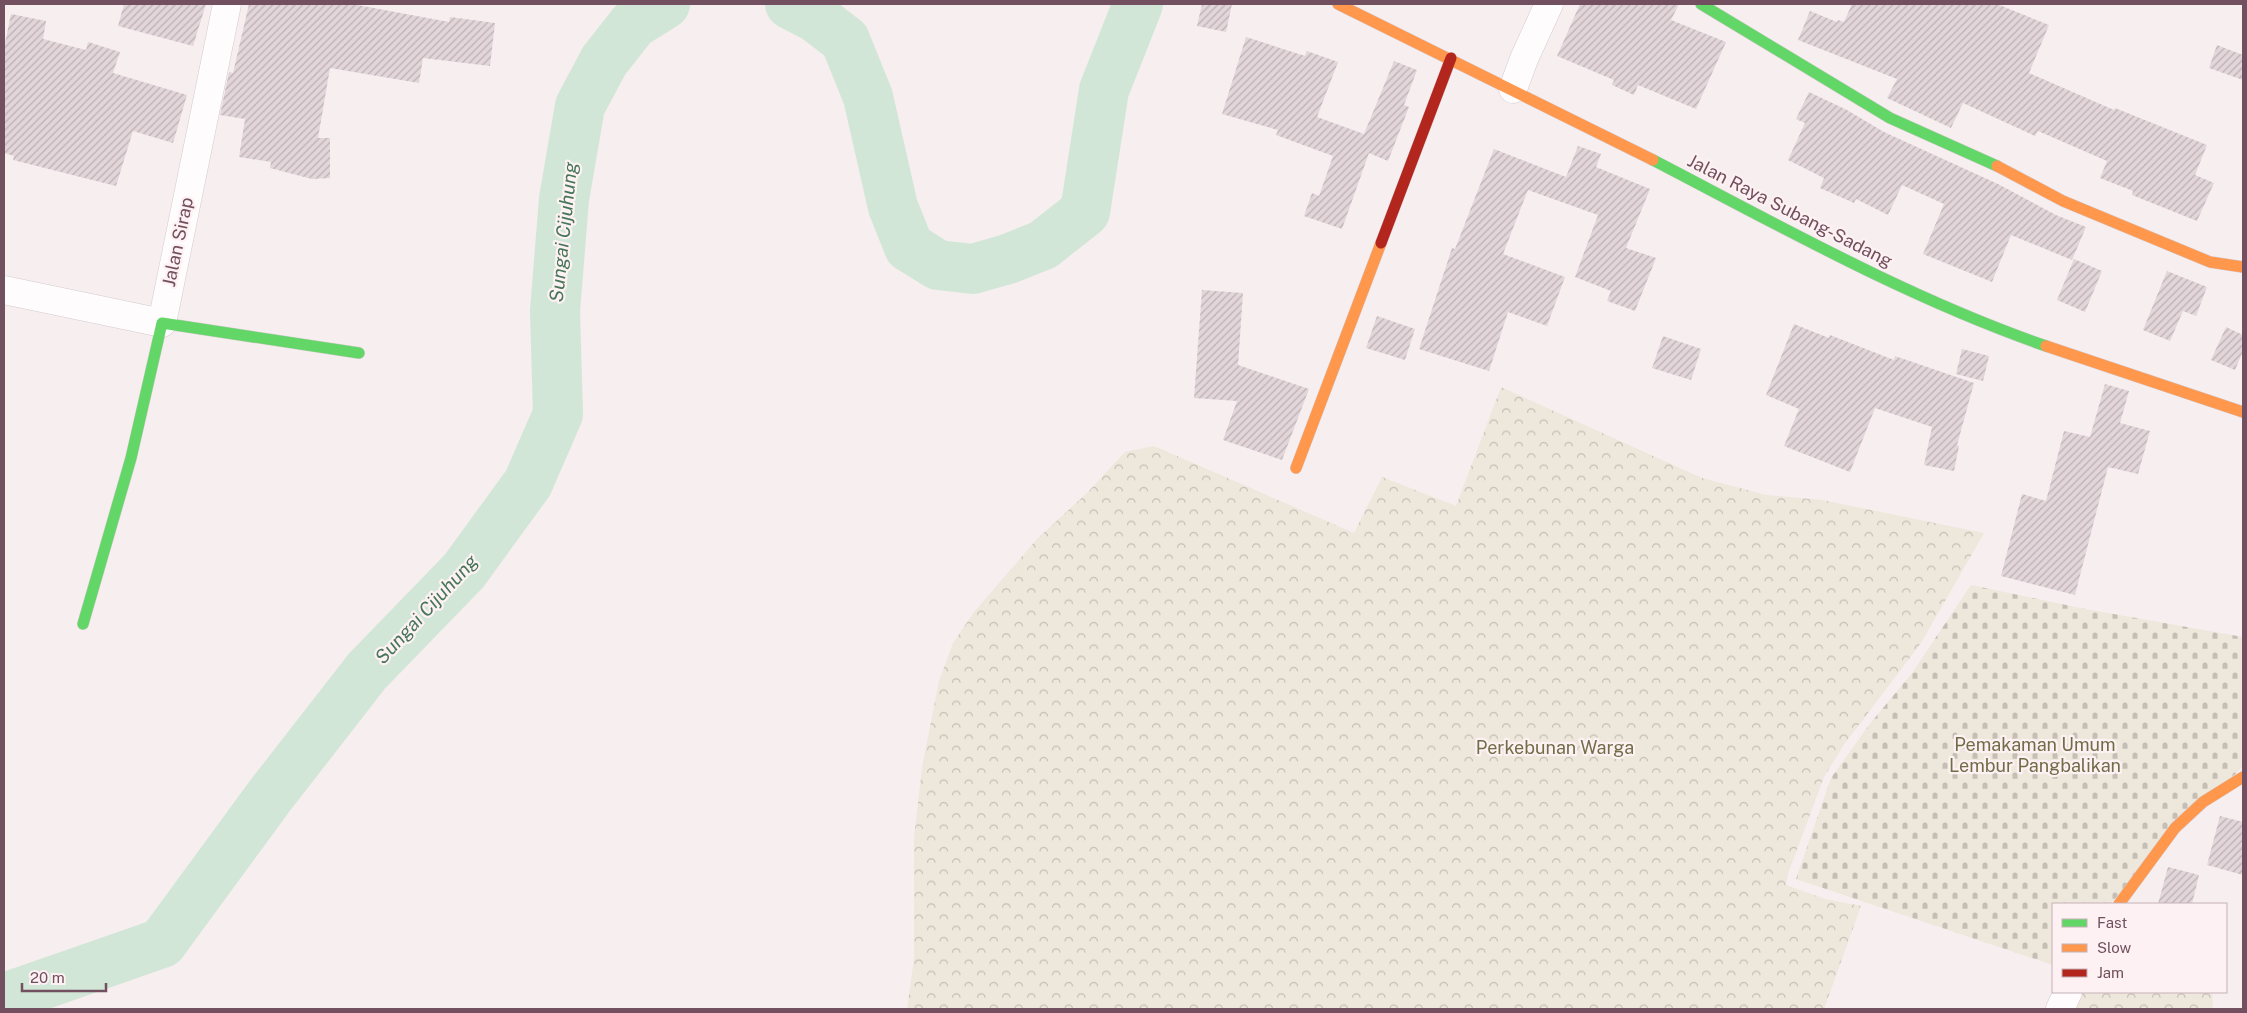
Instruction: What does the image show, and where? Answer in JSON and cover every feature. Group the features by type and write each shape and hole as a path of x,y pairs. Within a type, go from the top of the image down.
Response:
{"street":[{"name":"Jalan Sirap","path":"162,323 227,4"},
{"name":"Jalan Raya Subang-Sadang","path":"1338,4 1513,89 1851,264 1924,298 2019,337 2243,412"},
{"path":"1513,89 1524,59 1549,4"},
{"path":"1701,4 1890,118 2005,170 2063,201 2210,262 2243,266"},
{"path":"1296,468 1451,58"},
{"path":"4,290 162,323 359,353"},
{"path":"83,624 131,458 162,323"},
{"path":"2120,903 2174,828 2203,802 2243,777"},
{"path":"2060,1009 2068,993"}],"green space":[{"name":"Perkebunan Warga","path":"1501,387 1702,478 1766,495 1822,500 1984,533 1921,643 1843,746 1824,777 1788,874 1786,885 1825,899 1861,906 1824,1009 907,1009 914,958 914,838 922,767 939,681 953,643 974,612 1037,539 1088,492 1125,452 1154,446 1354,533 1382,477 1456,506"},
{"name":"Pemakaman Umum Lembur Pangbalikan","path":"1971,585 2080,608 2243,637 2243,766 2111,903 2052,903 2052,965 1796,879 1831,778 1869,725 1912,673"},
{"path":"2082,993 2212,993 2213,1009 2074,1009"}],"building":[{"path":"124,4 206,4 193,46 118,26"},
{"path":"249,4 352,4 449,22 450,17 495,23 490,66 423,58 419,83 330,68 318,138 330,138 330,178 312,179 270,168 271,162 239,157 245,119 220,115 229,72 233,73"},
{"path":"1202,4 1232,4 1226,32 1197,26"},
{"path":"1580,4 1679,4 1671,20 1726,42 1696,109 1638,85 1634,95 1612,85 1614,80 1557,56"},
{"path":"1852,4 1997,4 2049,25 2029,73 2114,110 2115,108 2207,145 2195,175 2214,183 2197,221 2132,195 2133,191 2100,178 2107,161 2038,131 2035,136 1963,103 1951,128 1887,98 1897,79 1798,40 1810,11 1837,22 1838,20 1844,22"},
{"path":"11,14 46,21 43,39 86,50 88,42 120,52 113,73 187,95 173,143 133,131 116,186 13,160 14,156 4,153 4,48"},
{"path":"1246,37 1305,56 1307,51 1338,62 1317,117 1364,134 1394,61 1417,70 1404,105 1409,107 1388,161 1369,153 1342,229 1304,216 1312,193 1319,196 1333,156 1276,135 1278,130 1222,114"},
{"path":"2217,45 2243,55 2243,80 2209,68"},
{"path":"1809,92 1847,110 1884,132 1998,184 2056,215 2086,227 2072,260 2011,235 1992,282 1923,254 1944,204 1902,185 1888,215 1856,199 1854,203 1820,188 1824,178 1788,160 1805,123 1796,119"},
{"path":"1578,146 1601,154 1596,167 1650,189 1626,248 1656,258 1635,311 1607,301 1611,291 1575,277 1598,215 1528,190 1503,254 1565,277 1547,326 1508,312 1489,371 1419,349 1452,248 1455,249 1494,149 1566,177"},
{"path":"2074,259 2102,271 2085,312 2057,300"},
{"path":"2167,271 2207,287 2196,316 2183,311 2170,341 2143,330"},
{"path":"1202,290 1243,293 1238,365 1309,389 1282,460 1223,440 1237,401 1194,398"},
{"path":"1377,316 1415,329 1405,360 1366,348"},
{"path":"1794,324 1829,338 1830,335 1894,360 1895,356 1974,383 1957,445 1959,446 1954,471 1924,465 1932,427 1875,408 1850,472 1784,446 1799,409 1766,395"},
{"path":"2226,327 2243,335 2243,351 2235,370 2211,360"},
{"path":"1663,336 1701,349 1691,380 1652,368"},
{"path":"1962,349 1989,356 1983,381 1956,374"},
{"path":"2105,384 2129,391 2120,423 2150,431 2138,474 2108,467 2075,595 2001,576 2022,494 2046,501 2064,431 2090,437"},
{"path":"2220,816 2243,822 2243,875 2207,865"},
{"path":"2168,867 2199,875 2192,903 2158,903"}],"waterway":[{"name":"Sungai Cijuhung","path":"4,996 7,997 162,943 269,797 367,671 464,571 528,483 558,414 555,311 564,199 580,106 604,61 633,24 665,4"},
{"name":"Sungai Cijuhung","path":"790,4 815,17 845,40 868,97 893,207 909,247 938,265 973,269 1008,259 1043,245 1085,212 1104,90 1138,4"}],"traffic: fast":[{"path":"1701,4 1890,118 1997,166"},
{"path":"1653,160 1798,236 1895,284 1995,327 2046,346"},
{"path":"83,624 131,458 162,323 359,353"}],"traffic: slow":[{"path":"1338,4 1653,160"},
{"path":"1997,166 2063,201 2210,262 2243,267"},
{"path":"1296,468 1381,243"},
{"path":"2046,346 2243,412"},
{"path":"2120,903 2175,828 2203,802 2243,777"}],"traffic: jam":[{"path":"1381,243 1451,58"}]}
